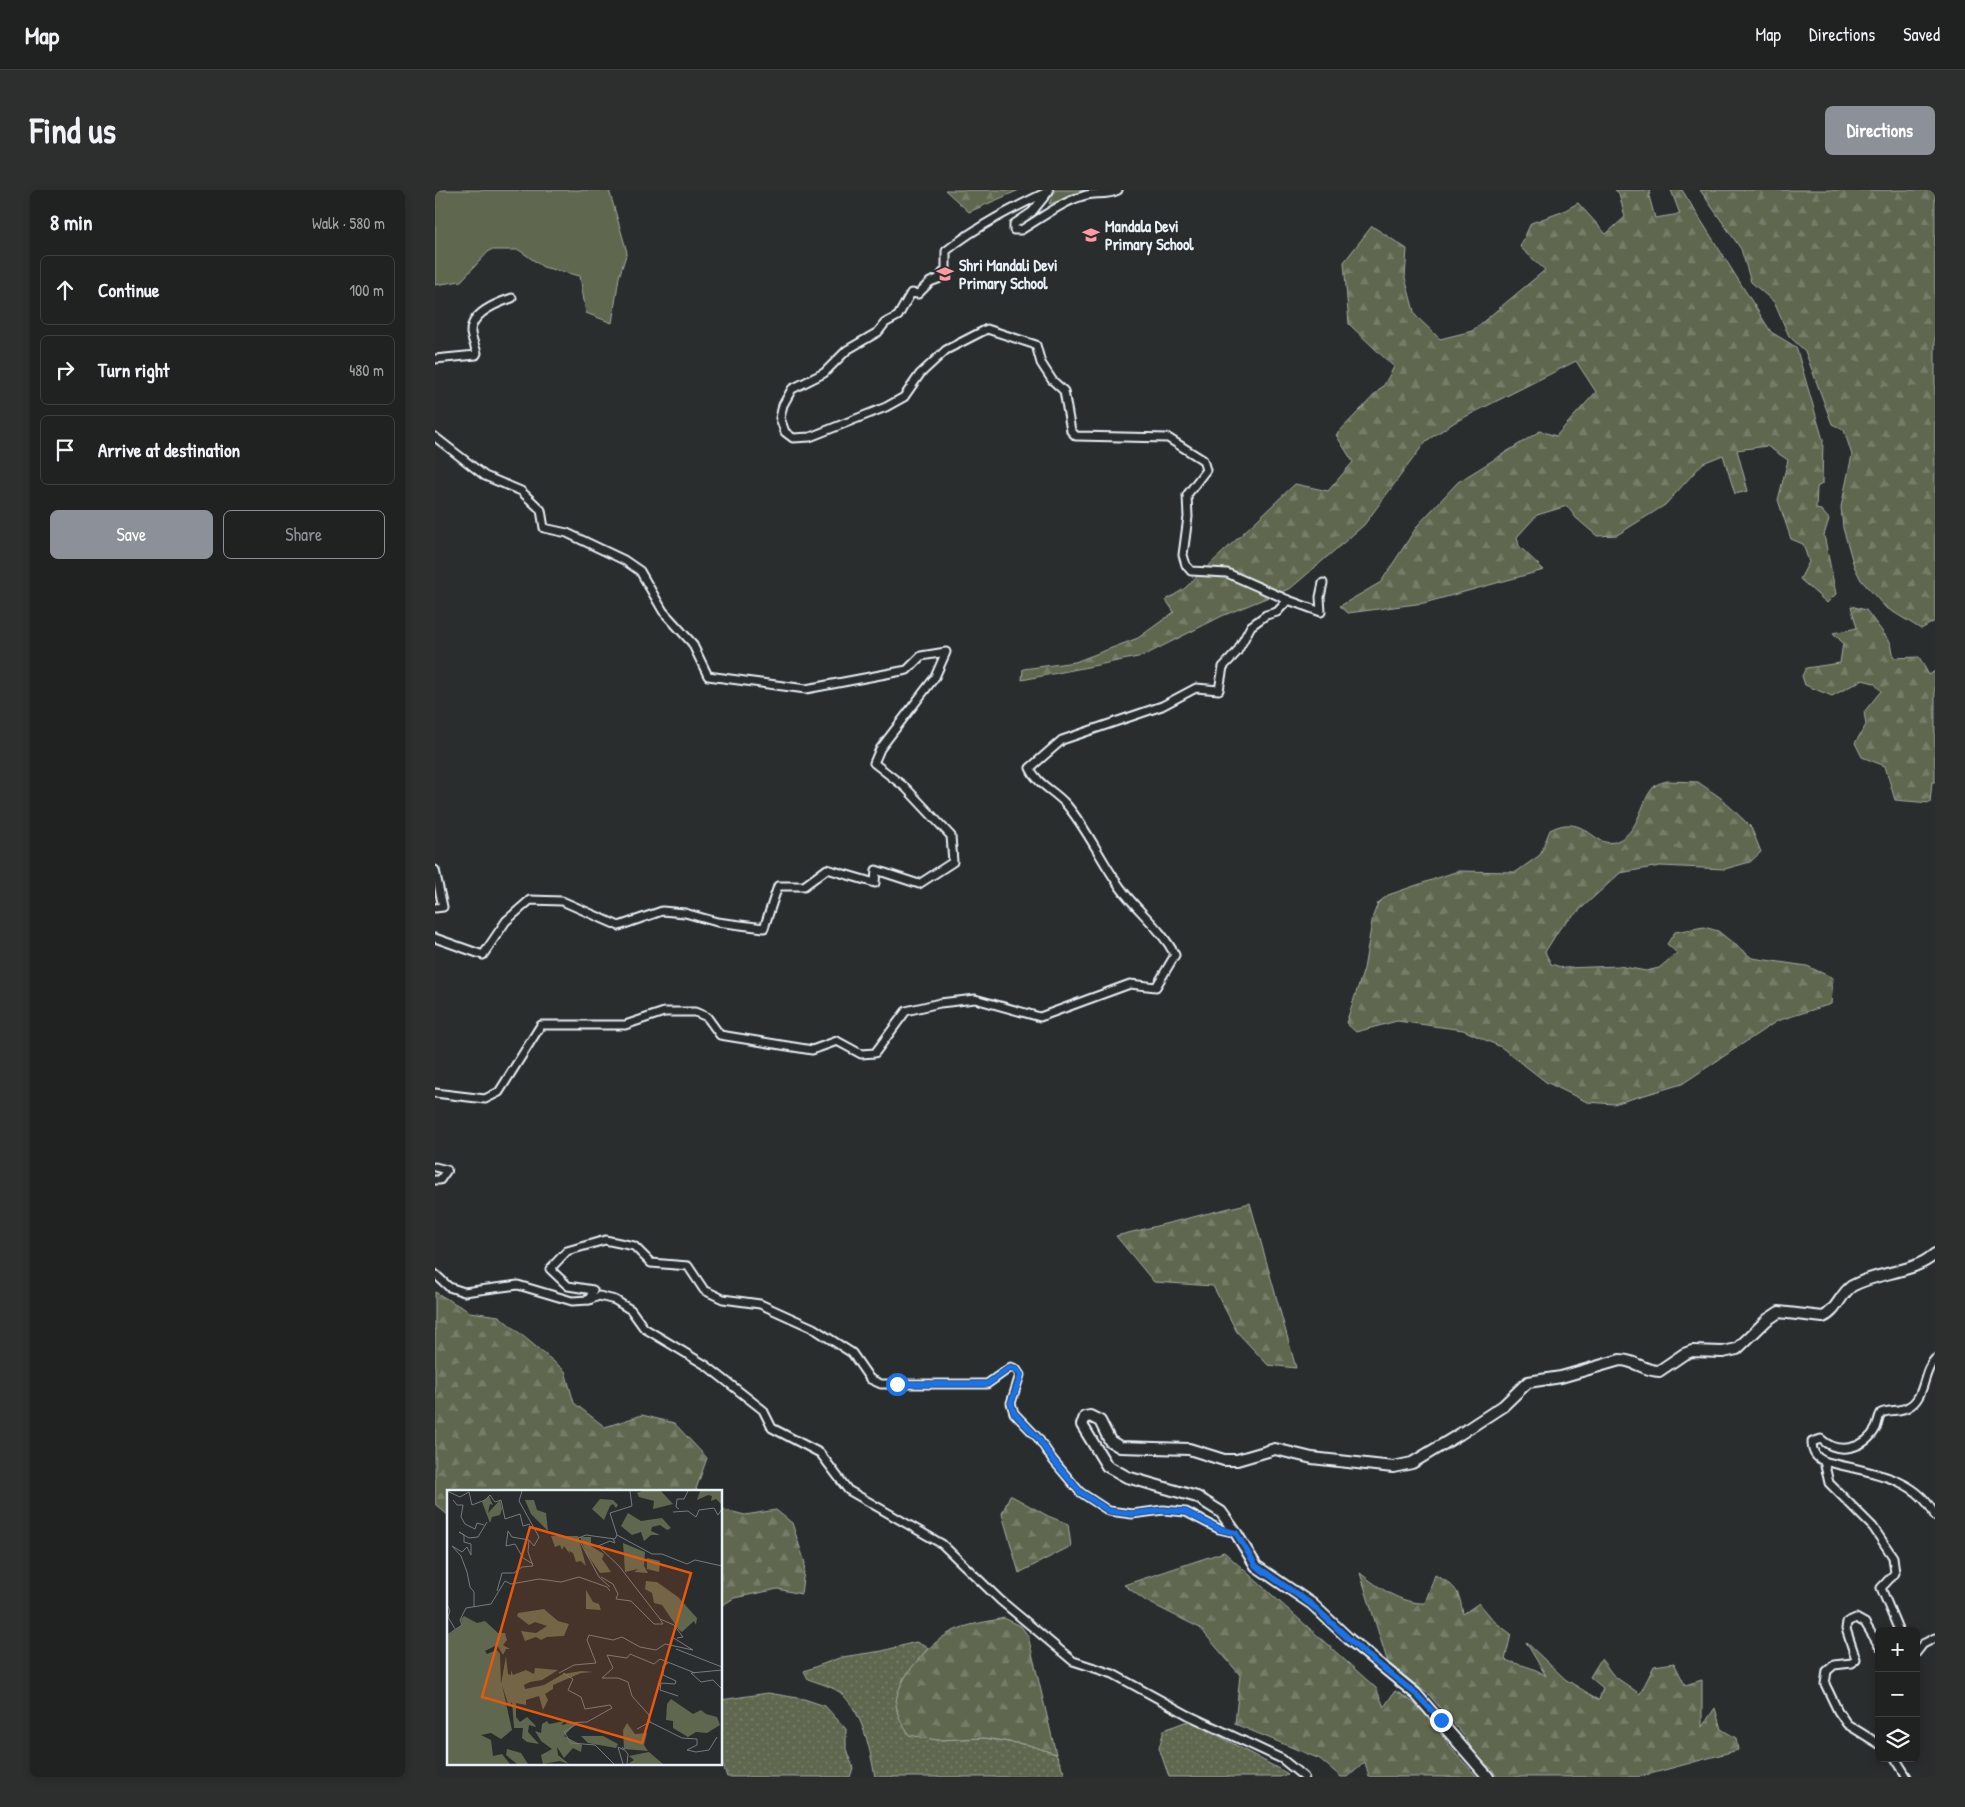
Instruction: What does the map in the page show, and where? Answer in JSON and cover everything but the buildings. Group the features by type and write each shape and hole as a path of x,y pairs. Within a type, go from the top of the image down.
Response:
{"main road":[{"path":"1488,1777 1416,1694 1372,1659 1311,1604 1256,1566 1221,1512 1197,1497 1127,1477 1107,1466 1083,1425 1085,1417 1090,1416 1099,1422 1110,1441 1120,1447 1189,1449 1224,1460 1237,1460 1275,1449 1312,1458 1393,1467 1412,1462 1460,1434 1503,1406 1528,1382 1561,1378 1620,1360 1629,1360 1649,1370 1659,1371 1683,1354 1692,1352 1729,1352 1743,1344 1774,1314 1785,1312 1823,1317 1834,1309 1851,1287 1891,1271 1917,1266 1935,1254"}],"street":[{"path":"1049,190 1032,212 1015,224 1014,230 1021,230 1067,202 1086,195 1104,195 1118,190"},
{"path":"1049,190 1010,208 965,236 946,251 946,269 938,279 930,282 918,294 911,293 897,316 885,323 878,332 847,350 824,373 792,389 783,405 780,418 785,432 793,438 810,436 886,407 904,397 920,374 946,350 987,329 999,332 1036,345 1041,363 1052,380 1064,391 1071,431 1076,436 1168,438 1203,460 1206,470 1187,496 1188,517 1183,555 1186,565 1191,571 1227,574 1321,612 1320,597 1323,583"},
{"path":"435,359 476,355 471,333 474,322 493,305 512,298"},
{"path":"435,438 485,476 521,491 541,510 544,528 567,533 624,560 640,571 663,611 692,643 707,676 806,689 907,670 921,656 946,652 935,677 880,749 874,763 906,788 951,836 953,862 919,884 876,870 875,883 827,869 804,886 778,886 764,928 717,922 685,913 662,911 619,926 562,901 530,900 506,921 483,955 435,938"},
{"path":"435,1093 485,1099 499,1092 541,1025 625,1025 664,1012 695,1012 707,1016 720,1035 812,1050 837,1040 861,1054 875,1053 906,1012 940,1003 975,999 1040,1017 1131,984 1155,986 1175,955 1166,938 1120,887 1087,834 1064,802 1035,778 1030,768 1063,740 1162,706 1196,688 1219,690 1223,667 1237,652 1251,626 1266,615 1277,612 1288,600"},
{"path":"435,870 443,907 435,908"},
{"path":"435,1167 447,1170 441,1180 435,1180"},
{"path":"589,1300 593,1290 568,1286 550,1269 567,1251 605,1240 621,1242 634,1246 651,1263 688,1266 704,1290 723,1299 760,1304 813,1328 852,1353 870,1378 881,1384 987,1384 1011,1367 1016,1369 1021,1375 1011,1403 1014,1413 1038,1438 1053,1460 1080,1492 1109,1511 1132,1514 1163,1510 1186,1512 1219,1529 1236,1533"},
{"path":"435,1274 449,1287 464,1292 518,1286 572,1301 589,1300 599,1296 615,1300 631,1310 644,1328 707,1366 763,1410 772,1428 820,1452 848,1490 942,1544 1000,1600 1073,1661 1113,1674 1188,1714 1282,1759 1304,1777"},
{"path":"1935,1359 1928,1366 1922,1389 1915,1402 1906,1409 1888,1410 1881,1413 1873,1432 1861,1444 1848,1449 1835,1448 1821,1439 1812,1442 1812,1449 1818,1459 1887,1476 1921,1495 1930,1504 1935,1516"},
{"path":"1824,1461 1829,1483 1873,1527 1893,1557 1895,1573 1881,1588 1897,1627"},
{"path":"1875,1639 1865,1623 1856,1618 1847,1622 1846,1629 1856,1660 1852,1663 1834,1665 1825,1676 1825,1684 1838,1711 1847,1724 1875,1742"},
{"path":"1920,1648 1923,1644 1935,1638"},
{"path":"1898,1762 1907,1777"}],"green space":[{"path":"435,190 609,190 627,252 619,277 612,323 586,313 580,276 543,267 519,250 490,250 461,281 435,285"},
{"path":"945,190 1019,190 969,212"},
{"path":"1055,190 1094,190 1049,204"},
{"path":"1615,190 1651,190 1649,196 1655,218 1680,214 1671,190 1682,190 1771,332 1796,347 1823,440 1822,484 1817,487 1816,509 1821,510 1829,519 1824,535 1836,594 1827,603 1800,579 1809,562 1803,544 1791,539 1778,500 1788,460 1767,446 1737,450 1748,491 1735,494 1723,455 1703,463 1665,505 1617,535 1597,536 1576,518 1567,506 1537,515 1517,537 1519,546 1544,570 1424,603 1348,613 1340,606 1381,582 1418,525 1458,482 1540,431 1556,436 1596,392 1576,361 1455,422 1426,441 1364,525 1291,588 1222,616 1143,656 1022,680 1023,669 1075,662 1138,638 1174,612 1166,600 1184,589 1295,484 1328,491 1353,462 1336,435 1384,385 1394,367 1349,324 1344,262 1372,226 1407,249 1405,278 1415,315 1440,339 1472,331 1545,270 1520,247 1531,223 1562,212 1578,203 1606,234 1625,217 1619,193"},
{"path":"1700,190 1935,190 1935,621 1921,629 1885,607 1861,580 1854,566 1843,528 1841,507 1852,455 1844,430 1832,424 1805,351 1789,336 1774,302 1751,282 1741,249"},
{"path":"1851,606 1866,610 1891,643 1894,658 1919,657 1929,675 1935,671 1935,782 1932,782 1930,803 1895,800 1885,766 1862,757 1855,743 1866,725 1864,712 1881,691 1874,683 1862,680 1832,696 1805,685 1802,676 1806,668 1840,663 1843,643 1833,633 1857,628"},
{"path":"1667,781 1698,782 1721,798 1751,827 1761,852 1750,862 1725,869 1660,866 1620,873 1560,928 1545,952 1551,964 1564,968 1619,966 1646,971 1659,968 1677,953 1667,944 1675,932 1704,927 1718,931 1752,958 1807,966 1833,978 1831,1004 1777,1021 1682,1084 1614,1104 1587,1102 1546,1082 1501,1047 1463,1030 1397,1021 1356,1032 1346,1023 1364,969 1373,916 1378,903 1388,895 1458,871 1516,872 1540,855 1550,830 1562,825 1572,825 1581,828 1602,841 1609,843 1617,841 1631,830 1651,790 1657,784"},
{"path":"1250,1203 1296,1368 1268,1365 1237,1332 1213,1286 1154,1282 1116,1236"},
{"path":"435,1292 470,1312 499,1316 565,1371 574,1403 605,1427 642,1415 674,1423 707,1458 697,1490 447,1490 447,1514 435,1504"},
{"path":"1010,1495 1048,1516 1068,1524 1071,1546 1019,1573 1002,1514"},
{"path":"723,1510 745,1515 776,1510 792,1523 805,1563 801,1594 778,1589 734,1598 723,1605"},
{"path":"1224,1552 1376,1688 1384,1707 1395,1691 1420,1708 1454,1752 1477,1777 1369,1777 1365,1762 1348,1777 1341,1777 1320,1759 1235,1724 1240,1675 1200,1628 1146,1601 1124,1585"},
{"path":"1360,1573 1390,1594 1416,1603 1425,1603 1435,1575 1448,1582 1458,1594 1463,1614 1479,1603 1495,1622 1511,1634 1505,1660 1532,1668 1546,1676 1526,1642 1565,1679 1599,1700 1603,1688 1590,1677 1601,1659 1614,1676 1640,1694 1654,1666 1674,1663 1685,1685 1702,1680 1702,1727 1715,1708 1721,1729 1736,1738 1738,1750 1639,1777 1497,1777 1491,1768 1479,1760 1464,1736 1429,1695 1388,1663"},
{"path":"1004,1618 1021,1626 1028,1636 1056,1754 1029,1745 984,1738 937,1740 909,1735 902,1724 896,1703 902,1683 916,1662 934,1644 957,1629"},
{"path":"916,1642 928,1648 902,1681 937,1740 984,1738 1029,1745 1056,1754 1066,1777 875,1777 865,1734 850,1703 836,1690 808,1679 804,1671 842,1657 882,1651"},
{"path":"768,1693 804,1699 825,1706 846,1729 846,1749 853,1768 850,1777 727,1777 723,1764 723,1700"},
{"path":"1190,1720 1288,1774 1280,1777 1169,1777 1159,1748 1164,1730"}],"place":[{"name":"Mandala Devi Primary School","path":"1091,235"},
{"name":"Shri Mandali Devi Primary School","path":"945,274"}],"route":[{"path":"897,1384 987,1384 1011,1367 1016,1369 1021,1375 1011,1403 1014,1413 1038,1438 1053,1460 1080,1492 1109,1511 1132,1514 1163,1510 1186,1512 1219,1529 1236,1533 1256,1566 1311,1604 1362,1651 1416,1694 1441,1720"}]}
